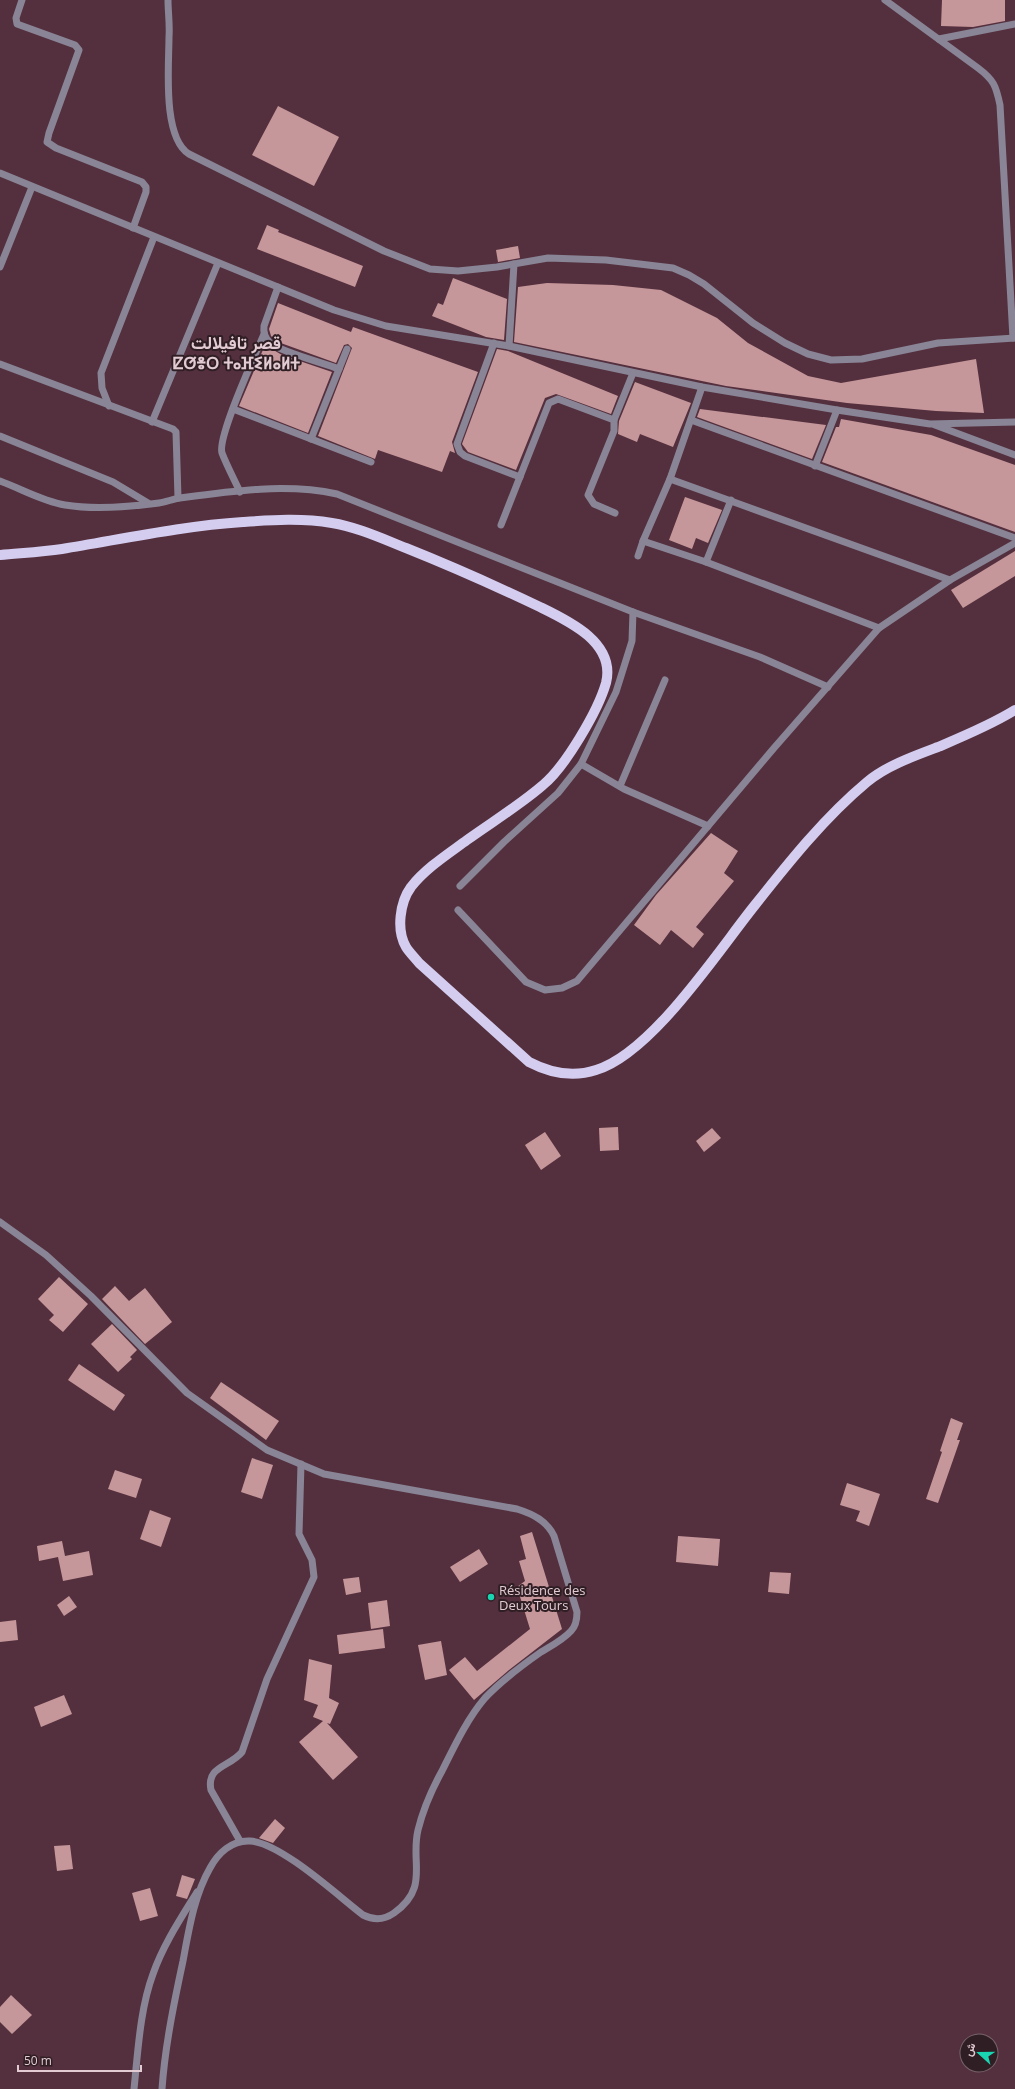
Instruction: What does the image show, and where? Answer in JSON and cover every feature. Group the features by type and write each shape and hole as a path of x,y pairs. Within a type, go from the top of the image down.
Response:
{"main road":[{"path":"0,555 59,549 200,525 282,520 308,520 334,523 388,541 474,576 552,613 591,638 602,653 607,677 605,685 585,730 570,753 545,784 441,859 412,886 405,897 401,910 401,929 405,945 419,963 529,1062 545,1070 565,1074 580,1074 597,1070 624,1056 658,1026 800,851 849,798 868,781 894,766 965,736 1015,710"}],"street":[{"path":"22,0 16,18 17,24 75,45 79,50 47,142 56,148 142,182 146,187 146,192 133,228"},
{"path":"168,0 168,98 176,137 185,151 384,251 425,268 438,271 458,271 548,258 606,260 673,268 704,284 753,323 785,343 808,354 831,360 862,359 938,343 1014,338 1000,105 996,88 990,78 885,0"},
{"path":"939,39 1015,24"},
{"path":"0,173 334,310 386,326 494,343 702,387 837,410 930,424 1015,422"},
{"path":"0,266 32,187"},
{"path":"109,406 102,388 101,373 154,237"},
{"path":"152,422 218,263"},
{"path":"509,346 514,264"},
{"path":"240,492 222,452 223,441 233,409 264,334 265,323 278,287"},
{"path":"264,334 270,343 276,346 339,369"},
{"path":"494,343 459,439 458,448 465,456 520,477"},
{"path":"312,439 347,349"},
{"path":"0,364 173,429 176,432 178,498"},
{"path":"615,513 594,504 588,495 614,431 614,420 633,373"},
{"path":"638,556 643,541 670,480 702,387"},
{"path":"501,525 549,404 558,399 614,420"},
{"path":"233,409 371,462"},
{"path":"815,466 837,410"},
{"path":"691,420 1015,538"},
{"path":"930,424 1015,455"},
{"path":"0,436 113,482 148,503"},
{"path":"670,480 731,500 950,580"},
{"path":"0,481 42,499 65,505 92,507 148,503 178,498 268,489 318,490 337,494 634,612 760,657 828,687"},
{"path":"706,562 731,500"},
{"path":"643,541 706,562 879,628"},
{"path":"458,910 526,982 545,990 562,988 577,981 708,826 879,628 950,580 1015,543"},
{"path":"460,886 504,842 558,793 581,764 616,692 632,641 634,612"},
{"path":"620,786 665,680"},
{"path":"581,764 620,786 708,826"},
{"path":"0,1222 46,1255 91,1296 186,1393 267,1450 324,1474 496,1504 517,1509 534,1516 550,1527 554,1536 574,1600 577,1618 572,1630 567,1635 503,1679 474,1714 440,1773 420,1821 416,1837 418,1873 414,1887 407,1900 391,1915 383,1918 374,1918 363,1915 281,1852 262,1843 240,1841 230,1845 220,1854 178,1923 153,1973 144,2010 134,2089"},
{"path":"240,1841 211,1790 209,1781 212,1774 237,1758 242,1752 267,1679 314,1577 312,1560 300,1534 301,1464"},
{"path":"162,2089 172,2013 190,1928 204,1879"}],"building":[{"path":"942,0 1005,0 1005,21 973,27 941,26"},
{"path":"278,106 339,137 314,186 252,155"},
{"path":"267,225 279,230 278,232 363,266 355,287 257,249"},
{"path":"518,246 520,258 498,262 496,250"},
{"path":"453,278 507,299 504,340 486,337 432,316 438,303 443,305"},
{"path":"547,283 613,285 661,290 717,318 748,343 808,376 841,383 976,359 984,413 936,411 847,403 726,386 514,342 518,287"},
{"path":"278,303 351,332 353,327 478,372 452,442 455,453 450,451 442,472 378,450 375,459 318,436 352,348 348,344 344,345 336,363 278,342 271,336 269,329"},
{"path":"265,345 282,355 332,372 308,433 239,406"},
{"path":"497,349 508,351 618,396 611,414 556,394 545,398 516,470 468,452 462,444"},
{"path":"635,382 691,403 673,447 640,434 637,442 618,434 619,421"},
{"path":"700,409 826,425 812,459 697,417"},
{"path":"841,419 931,435 1015,465 1015,532 822,462 836,427 839,427"},
{"path":"685,497 722,510 708,543 696,538 692,549 669,540"},
{"path":"1015,551 1015,576 963,608 951,590"},
{"path":"711,833 738,851 724,873 734,881 696,927 704,934 693,948 671,930 660,945 634,925 656,895"},
{"path":"618,1127 619,1150 600,1151 599,1128"},
{"path":"712,1128 721,1138 704,1152 696,1141"},
{"path":"545,1132 561,1156 541,1170 525,1145"},
{"path":"59,1277 88,1304 63,1332 49,1320 54,1315 38,1299"},
{"path":"115,1286 129,1301 145,1288 172,1322 145,1344 102,1299"},
{"path":"112,1324 137,1350 130,1357 132,1359 118,1372 91,1344"},
{"path":"79,1364 125,1395 114,1411 68,1380"},
{"path":"221,1382 279,1421 266,1440 210,1398"},
{"path":"951,1418 963,1423 957,1440 960,1440 938,1503 926,1499 942,1452 940,1451"},
{"path":"252,1458 273,1465 262,1499 241,1492"},
{"path":"115,1470 142,1479 136,1498 108,1489"},
{"path":"847,1483 880,1494 869,1526 856,1521 860,1511 840,1505"},
{"path":"150,1510 171,1518 161,1547 140,1539"},
{"path":"532,1532 562,1629 509,1670 474,1700 449,1670 465,1657 477,1671 530,1629 517,1587 525,1581 519,1561 526,1559 520,1536"},
{"path":"678,1536 720,1539 718,1566 676,1562"},
{"path":"62,1541 65,1556 89,1551 93,1575 63,1581 58,1557 39,1561 37,1546"},
{"path":"479,1549 488,1564 460,1582 450,1567"},
{"path":"770,1572 791,1573 789,1594 768,1592"},
{"path":"359,1577 361,1592 346,1595 343,1579"},
{"path":"69,1596 77,1607 64,1616 57,1605"},
{"path":"387,1600 390,1626 371,1629 368,1603"},
{"path":"16,1620 18,1640 0,1642 0,1622"},
{"path":"383,1629 385,1648 339,1654 337,1635"},
{"path":"441,1641 447,1675 425,1680 418,1645"},
{"path":"309,1659 332,1665 329,1698 339,1703 330,1724 327,1723 358,1757 333,1780 299,1742 323,1721 313,1717 318,1705 304,1700"},
{"path":"64,1695 72,1714 41,1727 34,1707"},
{"path":"275,1819 285,1828 273,1843 259,1838"},
{"path":"70,1845 73,1869 57,1871 54,1846"},
{"path":"182,1875 195,1879 187,1899 176,1896"},
{"path":"150,1888 158,1916 140,1921 132,1893"},
{"path":"11,1995 32,2015 12,2034 0,2022 0,2007"}],"place":[{"name":"Résidence des Deux Tours","path":"491,1597"}],"district":[{"name":"قصر تافيلالت ⵇⵚⴻⵔ ⵜⴰⴼⵉⵍⴰⵍⵜ","path":"236,352"}]}
